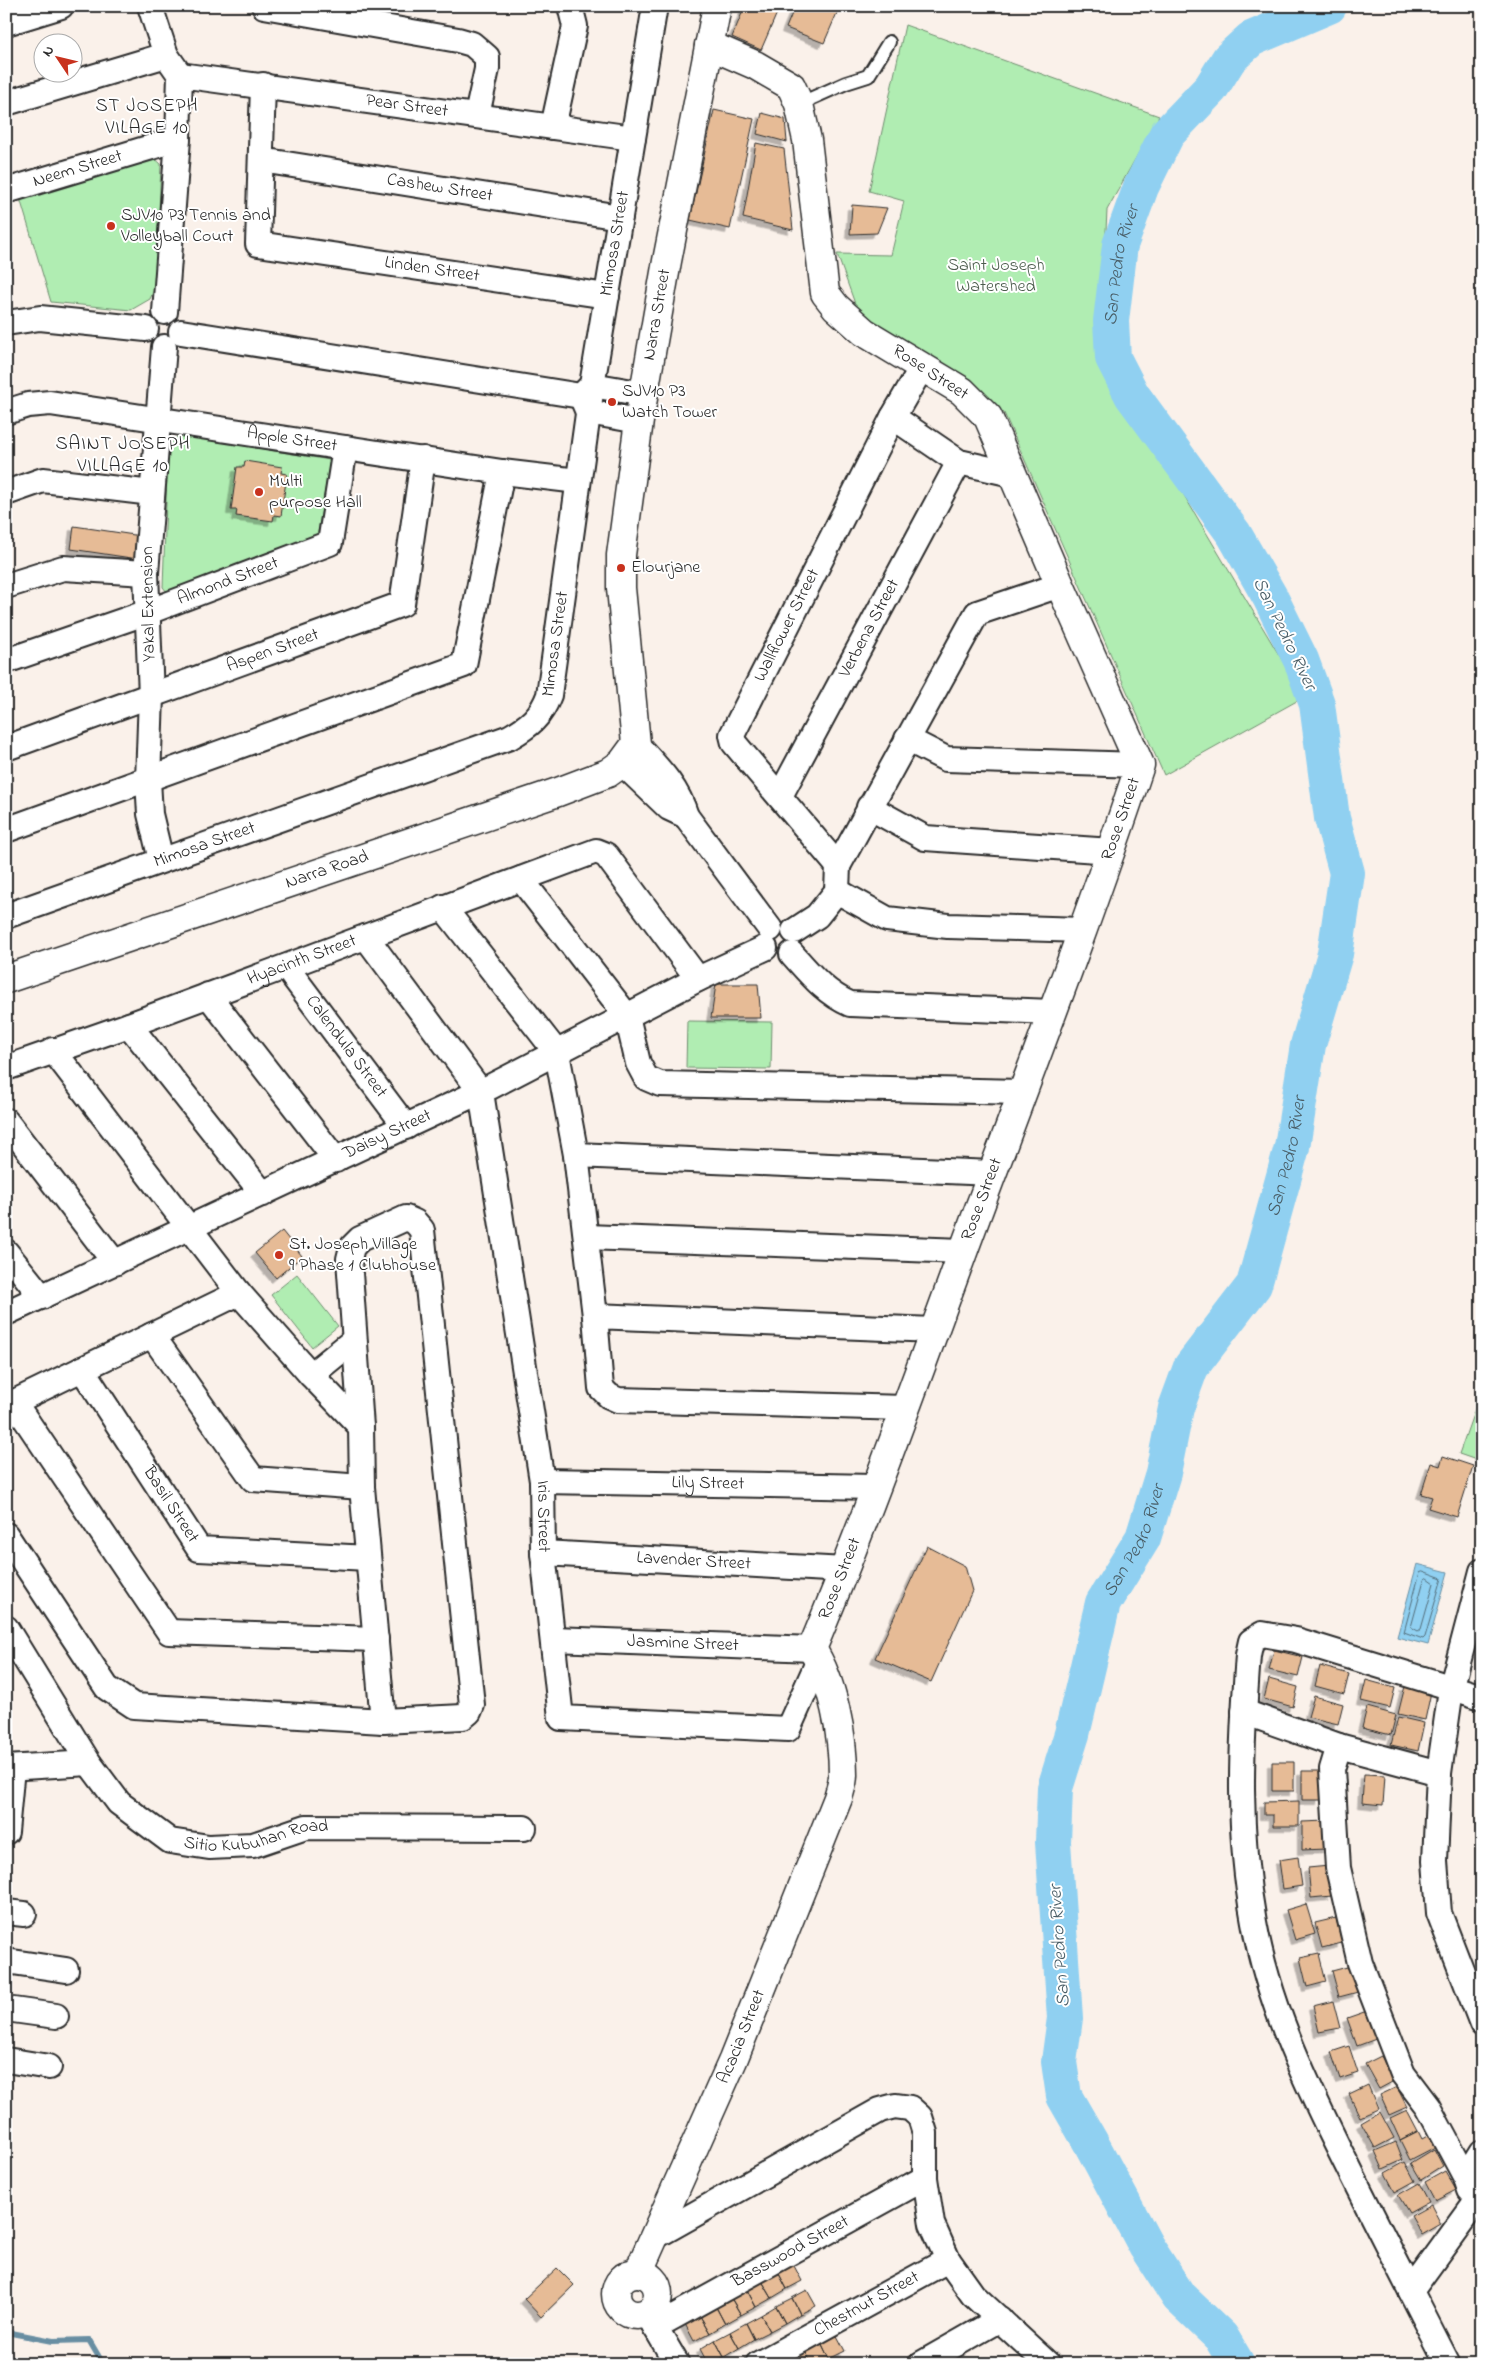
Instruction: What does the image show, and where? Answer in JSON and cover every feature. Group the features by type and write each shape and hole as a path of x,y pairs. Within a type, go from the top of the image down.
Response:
{"street":[{"path":"6,23 61,6"},
{"path":"150,6 166,55 180,74 178,139 165,312"},
{"path":"264,6 472,44 487,57 487,69 477,115"},
{"path":"553,126 575,26 570,6"},
{"name":"Mimosa Street","path":"6,916 510,737 536,720 545,707 549,695 578,481 587,398 607,296 656,6"},
{"name":"Narra Street","path":"629,754 621,555 644,394 667,261 717,6"},
{"name":"Rose Street","path":"709,45 755,65 791,86 799,104 807,140 825,293 836,307 864,332 962,391 988,417 1140,765 1112,851 875,1487 815,1654"},
{"path":"6,103 166,55"},
{"name":"Pear Street","path":"180,74 633,138"},
{"path":"261,160 263,85"},
{"name":"Neem Street","path":"6,191 178,139"},
{"name":"Cashew Street","path":"261,160 620,217"},
{"name":"Linden Street","path":"261,160 258,244 607,296"},
{"path":"165,312 152,317 146,329 149,340 158,346 172,339 587,398 644,394"},
{"path":"165,312 177,319 172,339"},
{"path":"6,323 40,318 146,329"},
{"name":"Yakal Extension","path":"161,860 150,814 148,780 151,696 146,573 157,420 172,339"},
{"name":"Wallflower Street","path":"838,866 734,742 732,735 894,417 922,367"},
{"path":"587,398 640,421"},
{"name":"Apple Street","path":"6,412 28,405 50,403 502,472 578,481"},
{"path":"894,417 959,462 1012,474"},
{"name":"Almond Street","path":"6,661 148,612 330,544 346,448"},
{"name":"Aspen Street","path":"6,748 402,604 423,459"},
{"name":"Verbena Street","path":"780,796 959,462"},
{"path":"6,830 464,665 502,472"},
{"path":"6,493 43,480 152,493"},
{"path":"6,586 63,568 146,573"},
{"path":"794,931 817,916 837,891 838,866 977,613 1060,585"},
{"path":"907,739 946,759 1140,765"},
{"path":"629,754 669,808 686,816 767,939 772,956 782,958 792,954 797,946 794,931 785,925 774,926 767,939"},
{"name":"Narra Road","path":"6,979 558,792 608,773 629,754"},
{"path":"869,807 925,838 1112,851"},
{"name":"Hyacinth Street","path":"6,1068 129,1025 596,851 606,855 698,979"},
{"path":"521,879 627,1016 638,1062 646,1078 660,1084 1022,1092"},
{"path":"837,891 887,919 948,926 1083,930"},
{"path":"443,907 557,1053 576,1155 595,1316 601,1388 609,1396 618,1400 905,1408"},
{"path":"366,937 481,1092"},
{"name":"Daisy Street","path":"6,1314 481,1092 698,979 767,939"},
{"path":"792,954 821,987 836,998 850,1004 1052,1012"},
{"name":"Calendula Street","path":"286,966 406,1127"},
{"path":"208,995 336,1160"},
{"path":"129,1025 263,1194"},
{"path":"53,1050 239,1293 311,1375 361,1428"},
{"name":"Iris Street","path":"481,1092 542,1482 543,1553 554,1639 561,1718 788,1729 815,1654"},
{"path":"6,1121 115,1263"},
{"path":"576,1155 992,1173"},
{"path":"6,1535 106,1688 134,1706 382,1721 463,1717 469,1712 472,1705 422,1230 415,1222 406,1218 360,1238 352,1247 349,1259 361,1428 362,1487 382,1721"},
{"path":"586,1237 963,1251"},
{"path":"6,1252 42,1296"},
{"path":"239,1293 10,1404 169,1632 376,1639"},
{"path":"595,1316 934,1330"},
{"path":"152,1335 253,1479 362,1487"},
{"path":"311,1375 354,1340"},
{"name":"Basil Street","path":"82,1369 199,1549 368,1558"},
{"name":"Lily Street","path":"542,1482 875,1487"},
{"name":"Lavender Street","path":"543,1553 845,1570"},
{"path":"1482,1571 1477,1600 1451,1689 1439,1773 1435,1861 1440,1913 1482,2024"},
{"name":"Sitio Kubuhan Road","path":"6,1628 89,1763 119,1803 170,1841 209,1847 253,1845 306,1827 524,1828"},
{"path":"1448,2364 1303,2075 1266,1974 1254,1924 1243,1846 1241,1771 1248,1655 1251,1641 1262,1634 1296,1640 1482,1697"},
{"name":"Jasmine Street","path":"554,1639 815,1654"},
{"name":"Acacia Street","path":"651,2320 625,2311 617,2298 619,2284 630,2274 638,2273 656,2236 734,2060 838,1798 843,1777 840,1726 815,1654"},
{"path":"1244,1712 1339,1746 1439,1773"},
{"path":"1339,1746 1332,1770 1338,1868 1360,1963 1403,2074 1428,2107 1466,2178 1478,2209 1411,2290"},
{"path":"6,1832 9,1768 89,1763"},
{"path":"6,1961 66,1970"},
{"path":"6,2009 56,2016"},
{"path":"6,2060 49,2068"},
{"path":"656,2236 880,2110 895,2106 910,2108 920,2117 925,2133 926,2178 932,2224 948,2260 974,2296 1048,2364"},
{"path":"1466,2178 1482,2152"},
{"name":"Basswood Street","path":"651,2320 926,2178"},
{"name":"Chestnut Street","path":"758,2364 948,2260"},
{"path":"921,2364 1000,2319"},
{"path":"651,2320 674,2362"}],"lane":[{"path":"799,104 834,88 868,76 889,42"}],"green space":[{"name":"Saint Joseph Watershed","path":"905,25 1159,116 1107,210 1100,354 1304,697 1164,775 1004,413 858,312 837,254 891,255 904,201 869,191"},
{"path":"151,155 161,164 156,285 150,299 131,310 51,302 19,195"},
{"path":"179,435 330,460 316,544 171,597 163,587 168,445"},
{"path":"687,1021 772,1022 771,1069 686,1068"},
{"path":"297,1274 338,1326 312,1347 271,1295"},
{"path":"1476,1406 1482,1408 1482,1462 1459,1454"}],"water":[{"path":"1417,1564 1448,1572 1428,1645 1397,1637"}],"building":[{"path":"745,6 780,6 761,50 732,37"},
{"path":"795,6 840,6 824,43 786,28"},
{"path":"714,110 754,119 730,229 690,220"},
{"path":"762,113 785,119 787,142 757,134"},
{"path":"756,143 784,149 793,230 743,218"},
{"path":"852,205 887,208 877,233 850,234"},
{"name":"Multi purpose Hall","path":"245,461 282,467 281,473 287,474 281,516 274,515 273,521 236,516 237,510 231,510 237,467 244,467"},
{"path":"74,526 141,536 138,559 71,549"},
{"path":"716,984 758,984 761,1018 711,1018"},
{"name":"St. Joseph Village 9 Phase 1 Clubhouse","path":"282,1231 302,1256 276,1278 255,1253"},
{"path":"1443,1456 1473,1466 1457,1517 1428,1508 1432,1497 1421,1494 1431,1463 1440,1466"},
{"path":"927,1546 965,1566 972,1591 931,1682 875,1658"},
{"path":"1274,1650 1303,1657 1298,1677 1269,1670"},
{"path":"1320,1666 1349,1674 1344,1694 1315,1686"},
{"path":"1269,1679 1298,1687 1293,1707 1264,1699"},
{"path":"1366,1680 1395,1688 1390,1708 1361,1701"},
{"path":"1405,1686 1431,1692 1425,1720 1398,1714"},
{"path":"1314,1696 1343,1704 1338,1724 1308,1717"},
{"path":"1367,1707 1396,1715 1391,1735 1362,1728"},
{"path":"1398,1717 1424,1723 1418,1751 1391,1745"},
{"path":"1272,1762 1294,1762 1294,1791 1272,1791"},
{"path":"1302,1771 1321,1771 1321,1800 1302,1800"},
{"path":"1364,1774 1385,1775 1383,1805 1362,1803"},
{"path":"1299,1801 1299,1826 1273,1826 1273,1815 1264,1815 1264,1802"},
{"path":"1326,1821 1327,1849 1302,1850 1302,1822"},
{"path":"1298,1857 1302,1886 1283,1889 1279,1860"},
{"path":"1329,1866 1332,1896 1311,1898 1308,1868"},
{"path":"1306,1904 1315,1934 1295,1940 1286,1910"},
{"path":"1336,1918 1342,1943 1322,1948 1315,1923"},
{"path":"1319,1954 1326,1982 1307,1987 1300,1958"},
{"path":"1351,1966 1358,1992 1339,1997 1332,1971"},
{"path":"1333,2001 1340,2028 1319,2032 1313,2006"},
{"path":"1367,2011 1376,2039 1357,2046 1347,2018"},
{"path":"1349,2046 1358,2073 1340,2079 1331,2052"},
{"path":"1381,2056 1394,2081 1379,2089 1365,2064"},
{"path":"1368,2085 1378,2109 1360,2117 1349,2094"},
{"path":"1397,2087 1407,2107 1389,2115 1380,2095"},
{"path":"1407,2110 1418,2131 1400,2140 1390,2118"},
{"path":"1380,2112 1394,2138 1375,2148 1361,2123"},
{"path":"1418,2131 1422,2139 1431,2134 1437,2146 1410,2160 1400,2140"},
{"path":"1396,2142 1403,2160 1383,2169 1375,2151"},
{"path":"1434,2149 1443,2166 1421,2180 1411,2163"},
{"path":"1405,2162 1415,2181 1395,2192 1385,2173"},
{"path":"1445,2171 1456,2190 1435,2201 1425,2182"},
{"path":"1419,2183 1429,2202 1409,2213 1398,2195"},
{"path":"1431,2205 1441,2224 1422,2235 1411,2216"},
{"path":"793,2264 802,2281 787,2289 778,2272"},
{"path":"557,2268 574,2285 541,2317 524,2299"},
{"path":"778,2272 787,2289 772,2298 762,2281"},
{"path":"762,2281 772,2298 756,2307 747,2290"},
{"path":"747,2290 756,2307 741,2315 731,2298"},
{"path":"807,2290 816,2306 800,2314 792,2298"},
{"path":"731,2298 741,2315 725,2324 716,2307"},
{"path":"792,2298 800,2314 785,2323 776,2306"},
{"path":"776,2306 785,2323 770,2331 761,2315"},
{"path":"716,2307 725,2324 710,2333 700,2316"},
{"path":"761,2315 770,2331 754,2339 746,2323"},
{"path":"700,2316 710,2333 694,2341 685,2324"},
{"path":"746,2323 754,2339 739,2348 730,2332"},
{"path":"730,2332 739,2348 724,2357 715,2340"},
{"path":"835,2332 845,2351 829,2359 820,2340"},
{"path":"715,2340 724,2357 708,2364 700,2349"},
{"path":"820,2340 829,2359 821,2364 812,2364 804,2349"},
{"path":"804,2349 812,2364 792,2364 788,2358"}],"waterway":[{"name":"San Pedro River","path":"1237,2364 1221,2337 1179,2297 1146,2246 1064,2096 1059,2062 1065,2018 1053,1842 1055,1788 1072,1734 1103,1603 1143,1538 1163,1473 1176,1408 1191,1367 1254,1285 1292,1147 1308,1045 1335,954 1347,873 1332,818 1317,704 1301,660 1270,597 1234,534 1132,395 1113,358 1111,321 1120,245 1141,187 1167,134 1211,88 1229,59 1251,39 1329,6"},
{"path":"6,2332 53,2341 89,2340 103,2364"}],"place":[{"name":"SJV10 P3 Tennis and Volleyball Court","path":"111,226"},
{"name":"SJV10 P3 Watch Tower","path":"612,402"},
{"name":"Multi purpose Hall","path":"259,492"},
{"name":"Elourjane","path":"621,568"},
{"name":"St. Joseph Village 9 Phase 1 Clubhouse","path":"279,1255"}],"district":[{"name":"ST JOSEPH VILAGE 10","path":"147,117"},
{"name":"SAINT JOSEPH VILLAGE 10","path":"123,455"}]}
